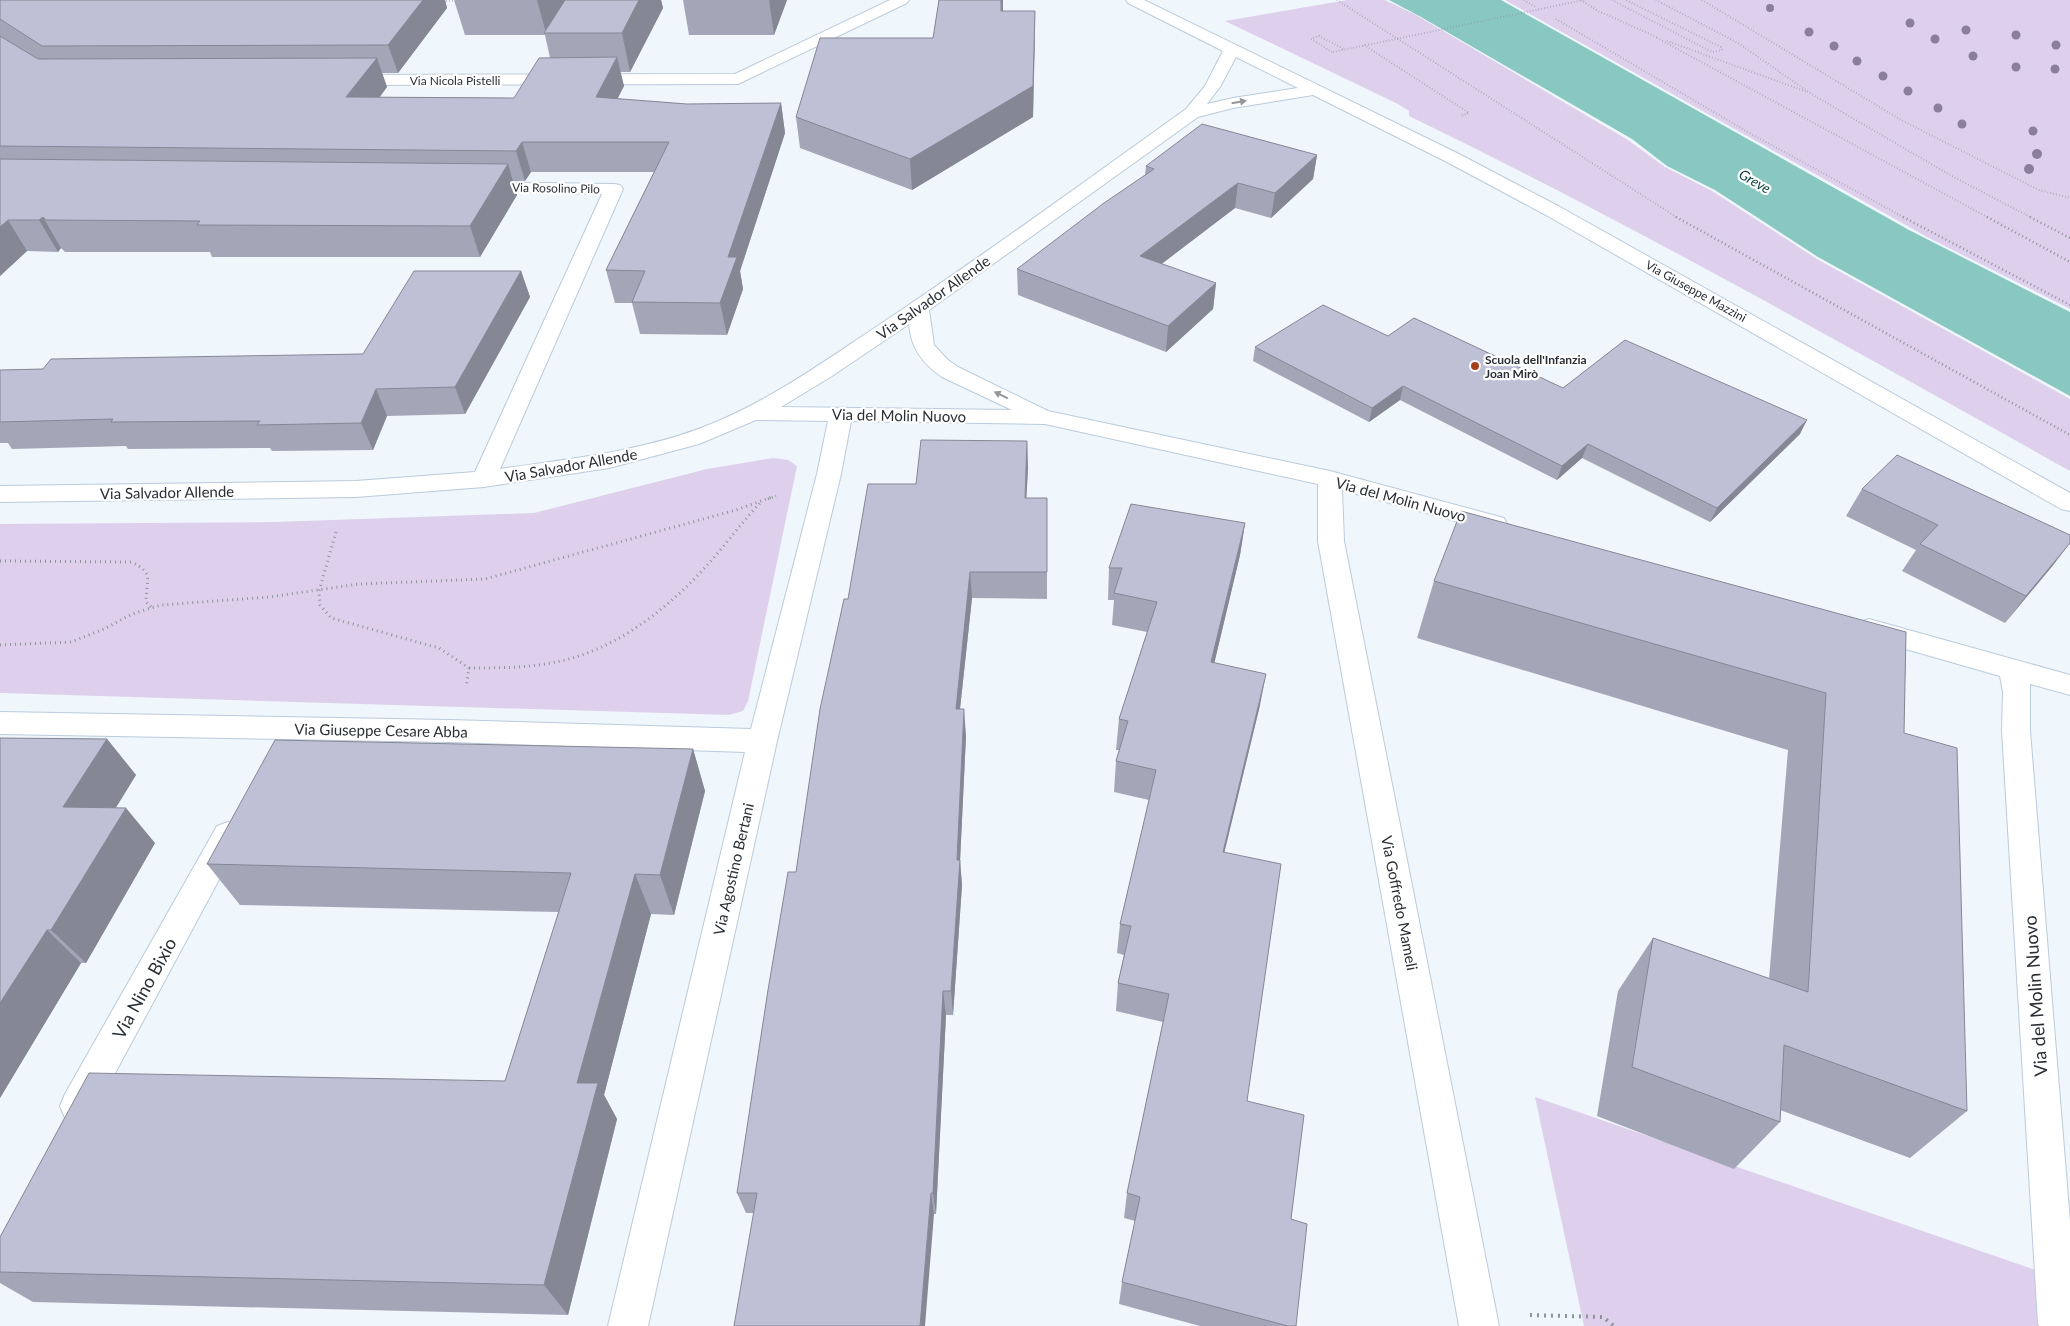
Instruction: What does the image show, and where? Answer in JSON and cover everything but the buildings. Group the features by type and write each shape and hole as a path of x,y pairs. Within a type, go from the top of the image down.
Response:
{"street":[{"name":"Via Nicola Pistelli","path":"332,80 738,79 902,0"},
{"path":"1133,0 1316,90"},
{"name":"Via Salvador Allende","path":"0,494 356,489 484,479 561,469 642,453 712,432 794,390 918,308 1192,113 1212,88 1232,49"},
{"name":"Via Salvador Allende","path":"1192,113 1316,90"},
{"name":"Via Giuseppe Mazzini","path":"1316,90 1453,158 1553,211 2070,503"},
{"name":"Via Rosolino Pilo","path":"456,187 614,189 484,479"},
{"name":"Via del Molin Nuovo","path":"918,308 920,340 938,365 1045,417"},
{"name":"Via del Molin Nuovo","path":"752,413 1045,417 1330,480 1515,530"},
{"name":"Via Agostino Bertani","path":"628,1326 762,741 829,474 841,413"},
{"name":"Via Goffredo Mameli","path":"1330,480 1331,541 1478,1320"},
{"path":"1850,624 2070,685"},
{"name":"Via del Molin Nuovo","path":"2013,669 2017,692 2016,731 2058,1323"},
{"name":"Via Giuseppe Cesare Abba","path":"0,723 280,742 449,731 762,741"},
{"name":"Via Nino Bixio","path":"62,1135 244,806"}],"path":[{"path":"1337,0 1693,228 2070,435"},
{"path":"1524,0 1536,7"},
{"path":"1332,52 1582,0 1598,11 1657,38 2070,262"},
{"path":"1612,0 1708,50 1714,52 1722,50 1721,47 1626,0"},
{"path":"1656,0 1738,43 1813,95 1950,175 2070,238"},
{"path":"1702,0 1901,120 2032,187 2070,198"},
{"path":"439,1 467,2"},
{"path":"1556,19 1614,55 1815,169 2070,305"},
{"path":"1341,56 1311,39 1319,36 1344,50"},
{"path":"1657,38 1813,95"},
{"path":"1364,45 1470,113 1461,116 1452,114"},
{"path":"0,645 71,642 104,629 132,614 161,605 269,597 359,584 485,579 762,501 829,474"},
{"path":"336,532 319,591 320,605 331,618 439,648 469,668 507,668 566,660 612,643 661,610 700,573 744,518 762,501"},
{"path":"0,561 131,562 144,568 149,578 146,602 152,608"},
{"path":"449,731 465,696 469,668"},
{"path":"1478,1320 1603,1317 1614,1326"}],"shaded area":[{"path":"1347,0 1385,0 1416,15 1628,140 1665,167 1712,191 1817,259 2070,399 2070,471 1660,244 1409,116 1409,111 1398,104 1225,21"},
{"path":"1505,0 2070,0 2070,309 1927,237"},
{"path":"773,458 788,460 797,466 748,701 743,711 729,715 0,693 0,524 275,522 534,513 707,469"},
{"path":"1535,1097 2070,1282 2070,1326 1584,1326"}],"water":[{"name":"Greve","path":"1389,0 1501,0 1909,230 2070,312 2070,396 1818,257 1715,190 1667,166 1632,139"}],"place":[{"name":"Scuola dell'Infanzia Joan Mirò","path":"1475,366"}]}
